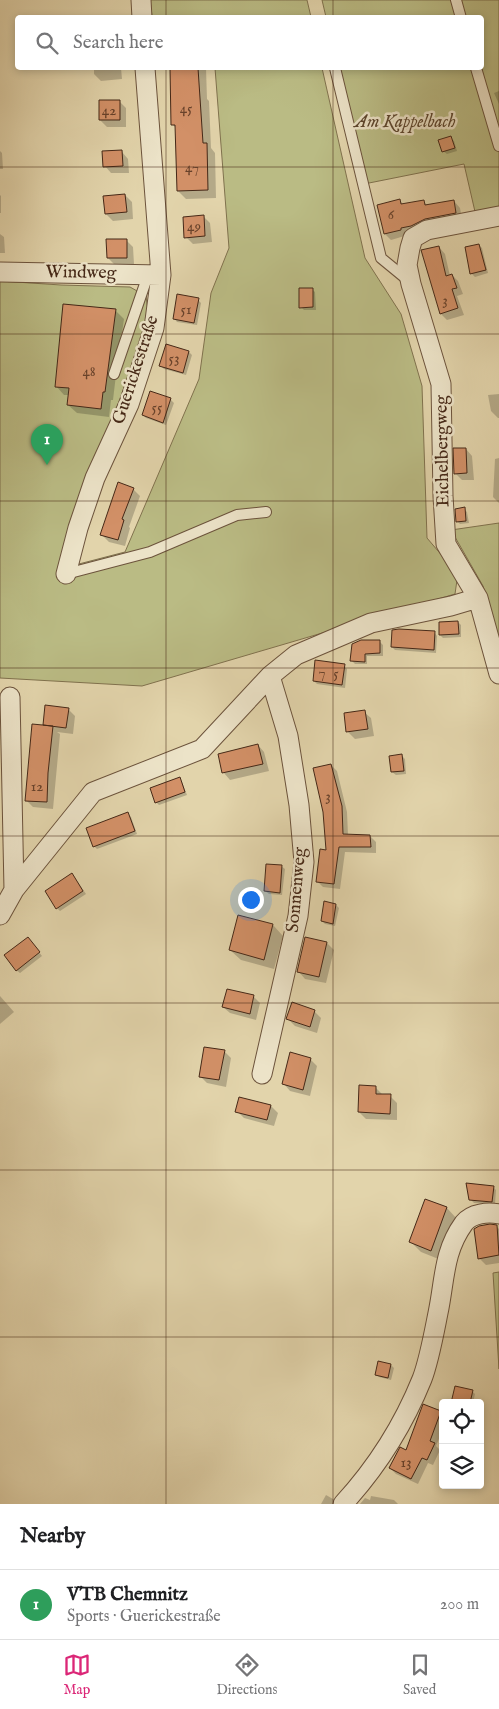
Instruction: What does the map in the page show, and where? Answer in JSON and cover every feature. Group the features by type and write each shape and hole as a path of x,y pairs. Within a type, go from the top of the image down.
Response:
{"street":[{"path":"141,0 142,15"},
{"name":"Guerickestraße","path":"66,574 78,528 95,478 129,404 154,328 155,275 146,70"},
{"name":"Eichelbergweg","path":"499,216 427,230 414,238 410,248 408,265 411,284 441,384 446,544 478,598 499,674"},
{"name":"Windweg","path":"0,272 155,275"},
{"path":"0,915 14,890 93,792 202,749 270,676 296,656 371,623 451,606 478,598"},
{"name":"Sonnenweg","path":"262,1074 298,916 304,862 299,805 288,736 270,676"},
{"path":"10,697 14,890"},
{"path":"343,1504 364,1481 393,1439 422,1378 439,1312 445,1264 452,1242 466,1221 487,1212 499,1214"}],"lane":[{"path":"456,0 460,15"},
{"path":"335,70 381,258 411,284"},
{"path":"477,70 499,146"},
{"path":"114,374 155,275"},
{"path":"66,574 150,552 238,515 266,512"}],"green space":[{"path":"150,0 307,0 311,15 152,15"},
{"name":"Am Kappelbach","path":"322,0 499,0 499,210 476,216 464,164 364,184 338,70 484,70 484,15 326,15"},
{"path":"215,70 322,70 365,258 401,314 422,386 427,538 450,565 457,580 455,594 142,686 0,678 0,281 130,287 146,296 149,319 110,426 75,565 125,552 199,379 211,293 229,248"},
{"path":"499,523 499,640 483,586 451,530"},
{"path":"499,1272 499,1369 493,1273"}],"building":[{"path":"170,70 198,70 203,143 207,143 208,190 177,191 175,125 171,125"},
{"path":"99,100 120,100 120,120 99,120"},
{"path":"451,136 455,148 442,152 438,140"},
{"path":"122,150 123,166 103,167 102,151"},
{"path":"125,194 127,212 105,214 103,196"},
{"path":"400,199 401,204 424,200 425,205 454,200 456,213 425,219 411,226 401,228 401,230 384,234 377,205"},
{"path":"204,215 205,236 184,238 183,217"},
{"path":"106,239 127,239 127,258 107,258"},
{"path":"479,244 486,270 470,274 465,247"},
{"path":"439,246 446,276 452,274 457,288 452,289 458,308 440,314 421,250"},
{"path":"299,288 313,288 313,307 299,308"},
{"path":"177,294 199,298 194,323 173,319"},
{"path":"63,304 116,309 101,409 67,405 69,388 55,387"},
{"path":"166,344 189,351 183,373 159,366"},
{"path":"150,391 171,398 163,423 142,415"},
{"path":"453,448 466,448 467,473 454,474"},
{"path":"118,482 134,488 122,519 124,520 118,540 100,535"},
{"path":"465,507 466,521 456,522 455,509"},
{"path":"458,621 459,634 439,635 439,622"},
{"path":"392,630 435,631 434,650 391,647"},
{"path":"361,640 380,640 380,653 365,654 365,662 350,661 352,644"},
{"path":"315,660 345,664 342,685 313,681"},
{"path":"45,705 69,708 66,728 43,725"},
{"path":"365,710 368,729 346,732 344,713"},
{"path":"32,724 53,726 47,802 25,801"},
{"path":"258,744 263,764 222,773 218,754"},
{"path":"402,754 404,771 391,772 389,756"},
{"path":"331,764 342,806 343,834 370,835 371,847 339,847 334,884 316,882 320,849 326,850 323,812 313,768"},
{"path":"180,777 185,792 155,803 150,788"},
{"path":"128,812 135,831 93,847 86,828"},
{"path":"266,864 282,865 280,893 264,891"},
{"path":"72,873 83,891 56,909 45,891"},
{"path":"324,901 336,904 333,924 321,921"},
{"path":"238,915 273,924 264,960 229,950"},
{"path":"28,937 40,952 16,971 4,955"},
{"path":"305,937 327,942 319,977 297,972"},
{"path":"227,989 254,995 250,1014 222,1007"},
{"path":"292,1002 315,1010 310,1027 286,1019"},
{"path":"204,1047 225,1050 219,1080 199,1077"},
{"path":"290,1052 311,1058 303,1090 282,1084"},
{"path":"359,1085 376,1086 376,1094 391,1094 390,1114 358,1112"},
{"path":"239,1097 271,1105 267,1120 235,1112"},
{"path":"466,1183 494,1186 492,1202 469,1200"},
{"path":"425,1199 447,1207 431,1251 409,1242"},
{"path":"490,1224 497,1225 499,1255 478,1259 474,1229"},
{"path":"378,1361 391,1364 388,1378 375,1375"},
{"path":"455,1386 473,1390 471,1399 452,1399"},
{"path":"423,1404 439,1410 439,1416 430,1441 435,1443 427,1460 422,1458 411,1479 389,1468 400,1447 406,1450"}],"place":[{"name":"VTB Chemnitz","path":"47,465"}]}
